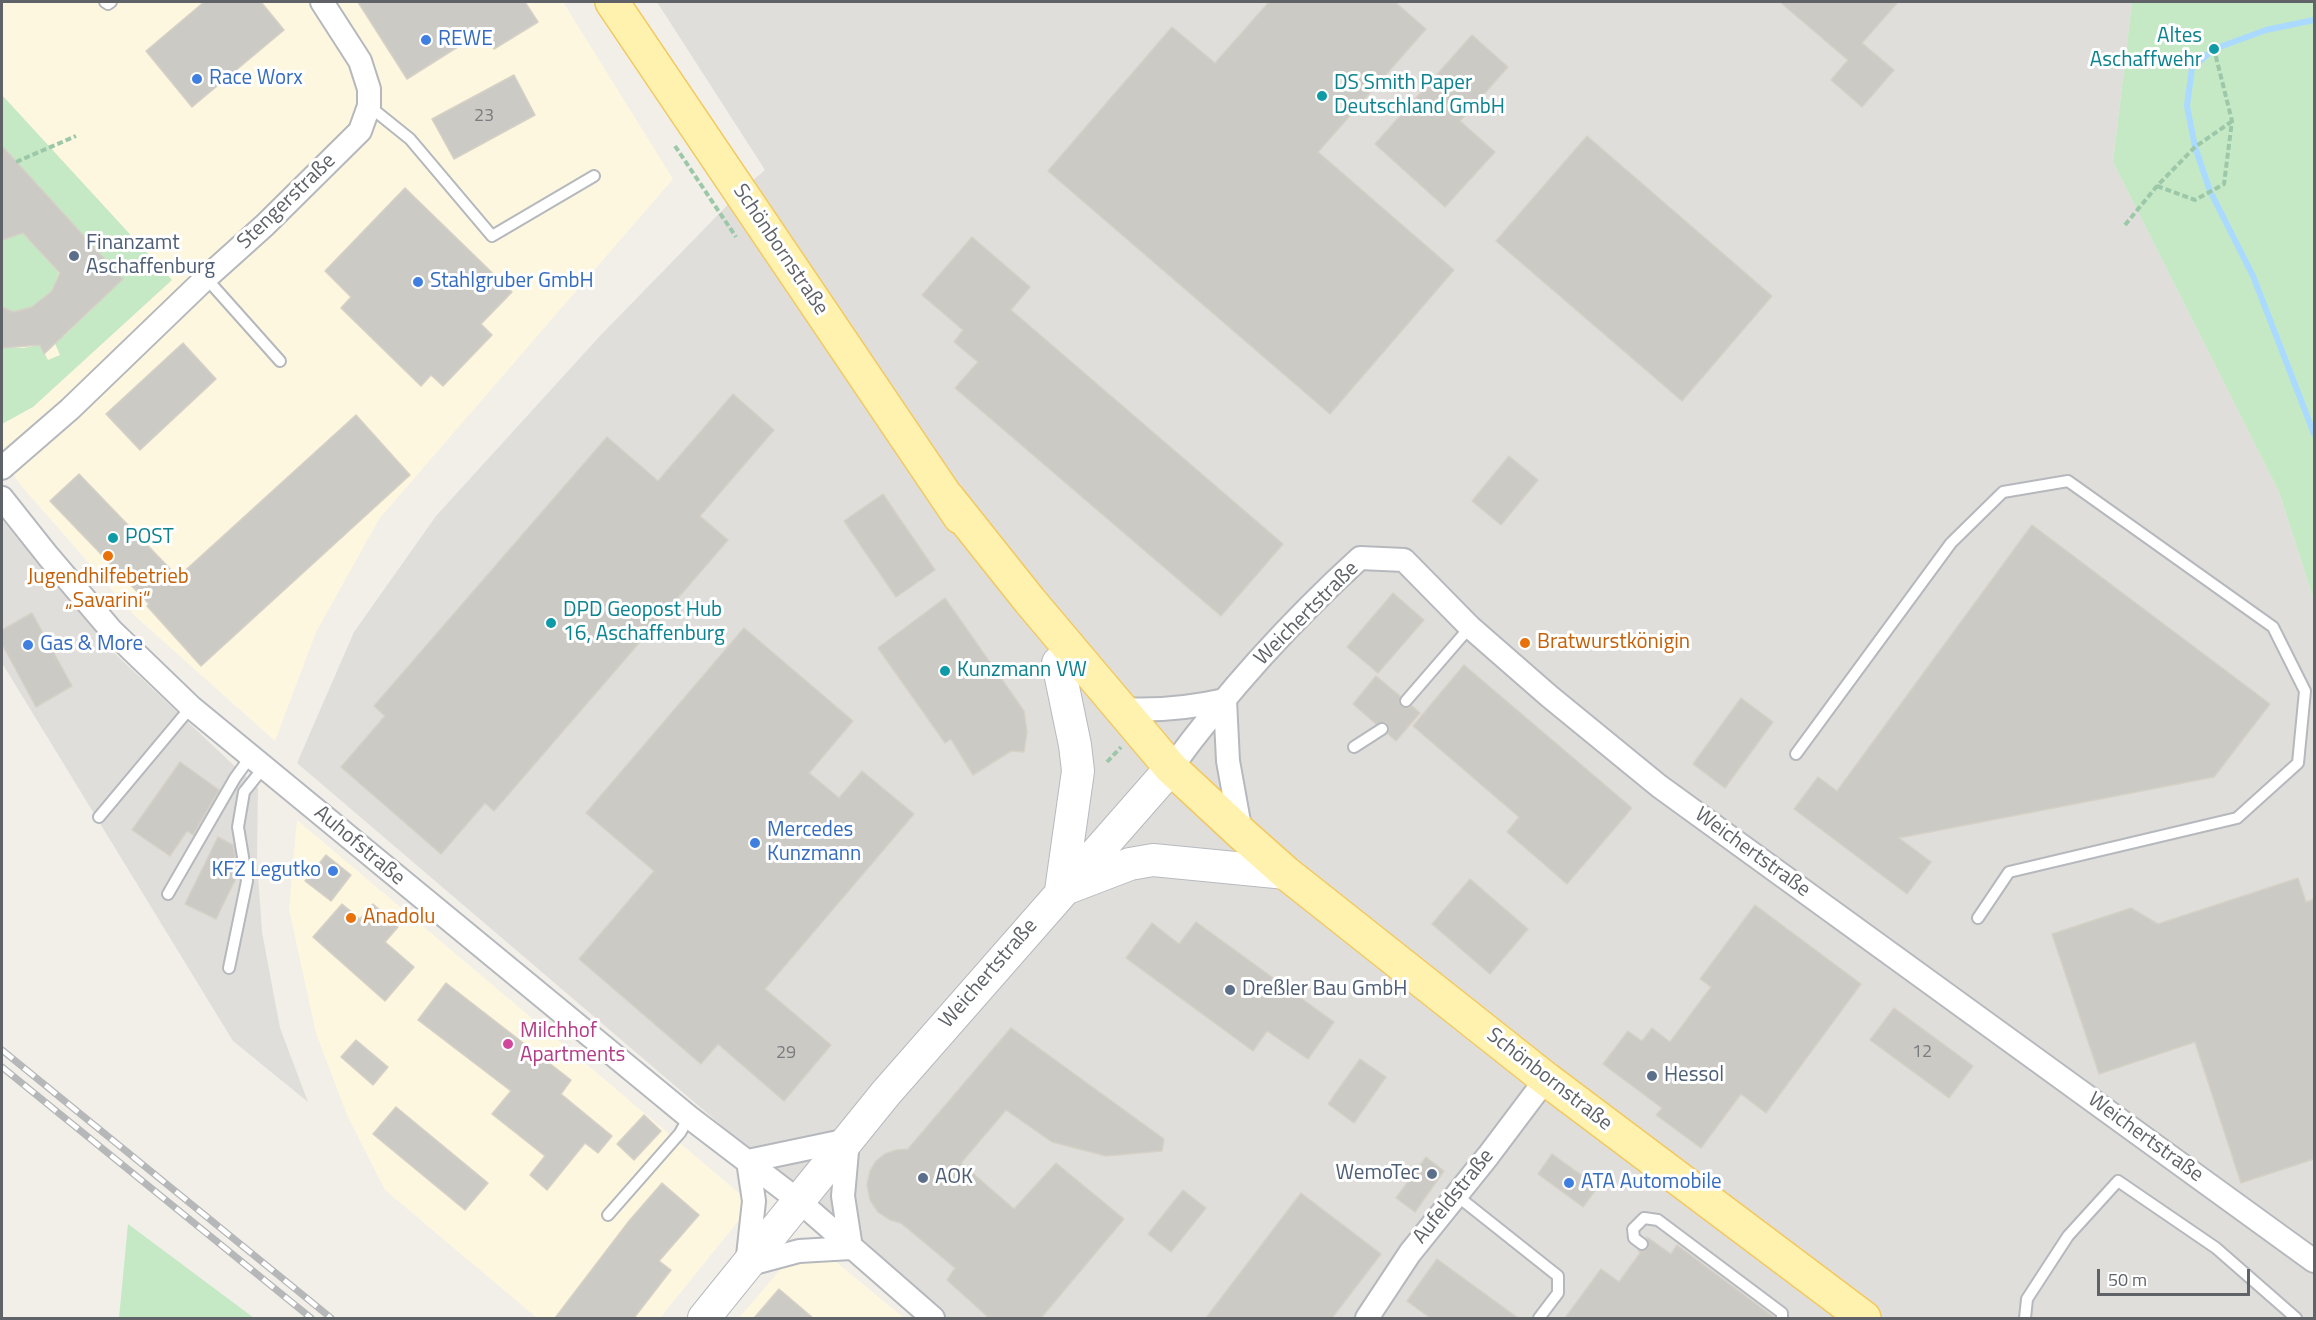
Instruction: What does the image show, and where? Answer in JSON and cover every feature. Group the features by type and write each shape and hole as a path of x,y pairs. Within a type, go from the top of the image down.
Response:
{"main road":[{"name":"Schönbornstraße","path":"612,2 697,154 736,212 948,498 1030,601 1171,768 1286,873 1546,1079 1864,1318"},
{"name":"Schönbornstraße","path":"948,498 1058,663 1126,742 1171,768"},
{"path":"1058,663 1076,745 1078,771 1061,891 1122,867 1153,860 1286,873"},
{"name":"Weichertstraße","path":"704,1318 886,1093 1171,768"}],"street":[{"name":"Stengerstraße","path":"2,468 70,409 206,278 265,225 360,131 369,105 369,89 360,61 322,2"},
{"name":"Auhofstraße","path":"2,498 111,630 191,707 689,1117 798,1201 933,1318"},
{"name":"Weichertstraße","path":"1171,768 1225,700 1322,592 1360,558 1404,560 1470,627 1549,696 1659,786 2314,1261"},
{"path":"1121,709 1150,711 1225,700 1228,761 1240,833"},
{"name":"Aufeldstraße","path":"1367,1318 1410,1253 1546,1079"},
{"path":"848,1140 843,1196 852,1248 799,1251 747,1265 754,1201 748,1161 848,1140"}],"lane":[{"path":"105,2 108,4 111,2"},
{"path":"369,105 410,139 492,236 594,176"},
{"path":"206,278 280,361"},
{"path":"1796,754 1951,543 2003,492 2068,481 2273,627 2305,691 2298,762 2237,818 2008,872 1978,918"},
{"path":"1406,701 1470,627"},
{"path":"99,817 191,707"},
{"path":"1354,747 1382,729"},
{"path":"168,894 235,778 258,761"},
{"path":"229,968 247,881 238,826 244,792 258,761"},
{"path":"608,1215 680,1133 689,1117"},
{"path":"2025,1318 2027,1299 2068,1236 2118,1181 2216,1248 2296,1318"},
{"path":"1456,1195 1558,1276 1558,1293 1539,1318"},
{"path":"1642,1244 1634,1238 1633,1229 1644,1218 1658,1220 1782,1313 1782,1318"}],"path":[{"path":"2157,186 2195,200 2224,184 2232,121 2214,49"},
{"path":"2125,225 2157,186 2195,147 2232,121"},
{"path":"16,162 76,136"},
{"path":"697,154 736,212"}],"shaded area":[{"path":"2,2 563,2 673,179 379,519 316,632 275,741 135,616 19,483 2,458"},
{"path":"657,2 2132,2 2113,162 2279,492 2314,600 2314,1318 947,1318 297,763 354,632 436,516 599,337 745,187 765,170"},
{"path":"2,520 108,647 258,788 257,860 262,932 280,1028 308,1102 233,1041 2,663"},
{"path":"297,820 752,1204 660,1318 537,1318 385,1190 347,1115 316,1033 289,909"},
{"path":"807,1238 904,1318 739,1318"}],"green space":[{"path":"2132,2 2314,2 2314,600 2279,492 2113,162"},
{"path":"2,95 172,280 33,407 2,424 2,347 23,348 40,345 48,360 60,355 54,341 65,335 123,279 2,146"},
{"path":"23,233 59,273 52,291 32,307 13,312 2,307 2,240"},
{"path":"128,1224 254,1318 119,1318"}],"building":[{"name":"Race Worx","path":"204,2 261,2 284,30 192,107 146,51"},
{"name":"REWE","path":"358,2 525,2 538,22 494,49 483,31 407,79"},
{"path":"1269,2 1395,2 1426,29 1318,152 1454,270 1330,414 1048,171 1172,27 1215,63"},
{"path":"1780,2 1898,2 1862,43 1894,70 1862,107 1831,80 1848,60"},
{"path":"1472,35 1508,67 1460,121 1495,152 1445,207 1375,144"},
{"path":"514,75 535,115 454,159 432,119"},
{"path":"1587,136 1772,296 1682,401 1496,241"},
{"name":"Finanzamt Aschaffenburg","path":"2,146 123,279 44,354 40,345 2,348 2,307 13,312 32,307 52,291 60,273 23,233 2,240"},
{"name":"Stahlgruber GmbH","path":"405,188 512,292 481,324 492,335 443,386 431,375 421,386 341,308 351,297 325,271"},
{"path":"972,237 1030,287 1011,310 1283,544 1221,616 955,388 978,362 954,342 963,330 922,295"},
{"path":"183,343 216,379 140,450 106,414"},
{"name":"DPD Geopost Hub 16, Aschaffenburg","path":"733,394 774,430 700,516 728,540 494,811 485,803 441,854 341,767 385,716 374,706 607,437 658,481"},
{"path":"356,415 410,475 201,666 147,606 149,604 50,501 79,474 178,577"},
{"path":"1509,456 1538,480 1501,525 1472,501"},
{"path":"883,494 935,570 896,597 844,521"},
{"path":"2032,525 2270,704 2214,777 1899,838 1931,862 1907,894 1794,809 1818,777 1837,791"},
{"path":"1393,593 1424,620 1378,673 1347,647"},
{"name":"Kunzmann VW","path":"945,598 1024,711 1027,732 1024,752 1011,751 973,775 951,739 945,743 878,648"},
{"path":"32,613 72,686 36,707 2,644 2,630"},
{"name":"Mercedes Kunzmann","path":"744,628 853,721 809,773 839,798 862,771 914,814 765,989 831,1045 784,1101 718,1044 701,1064 579,959 654,871 586,813"},
{"path":"1464,665 1632,808 1567,884 1507,832 1519,817 1413,726"},
{"path":"1376,676 1400,696 1399,703 1402,707 1412,706 1420,713 1396,741 1388,734 1389,728 1386,723 1376,724 1353,704"},
{"path":"1741,698 1773,722 1725,788 1693,764"},
{"path":"180,762 219,790 193,835 187,831 170,856 132,830"},
{"path":"218,837 233,845 238,874 216,919 185,904"},
{"path":"326,855 351,875 331,901 305,881"},
{"path":"2298,878 2306,902 2314,899 2314,1159 2241,1183 2195,1042 2099,1074 2052,934 2131,908 2158,924"},
{"path":"1470,879 1528,929 1490,974 1432,924"},
{"path":"342,904 360,919 373,904 398,927 385,942 414,967 385,1001 313,937"},
{"path":"1755,905 1861,984 1766,1113 1741,1094 1701,1148 1656,1115 1662,1108 1603,1064 1628,1031 1642,1041 1652,1028 1670,1042 1711,987 1700,979"},
{"name":"Dreßler Bau GmbH","path":"1196,922 1334,1022 1308,1059 1267,1031 1253,1051 1126,958 1152,923 1179,944"},
{"path":"446,983 571,1080 561,1094 612,1136 598,1153 585,1143 547,1190 530,1175 545,1156 492,1114 511,1091 418,1020"},
{"path":"1894,1008 1973,1066 1949,1098 1870,1040"},
{"name":"AOK","path":"1011,1028 1164,1139 1162,1151 1106,1156 1052,1142 1006,1110 961,1163 1014,1209 1056,1163 1124,1219 1041,1318 989,1318 947,1280 955,1268 901,1223 890,1220 878,1212 870,1200 867,1185 870,1171 876,1161 885,1154 908,1149"},
{"path":"356,1040 388,1067 373,1085 341,1057"},
{"path":"1360,1059 1386,1077 1354,1123 1328,1104"},
{"path":"396,1107 488,1183 465,1210 373,1134"},
{"path":"644,1115 661,1131 634,1160 617,1144"},
{"path":"1552,1154 1598,1187 1583,1207 1538,1174"},
{"path":"1426,1157 1444,1171 1415,1212 1396,1198"},
{"path":"662,1183 699,1215 659,1261 671,1270 634,1318 555,1318 629,1221"},
{"path":"1183,1190 1206,1208 1171,1252 1148,1234"},
{"path":"1301,1193 1381,1254 1332,1318 1206,1318"},
{"path":"1647,1237 1671,1254 1677,1245 1775,1318 1565,1318 1601,1269 1619,1282 1640,1253 1638,1250 1644,1251 1648,1248"},
{"path":"1437,1259 1518,1318 1430,1318 1407,1301"},
{"path":"779,1289 813,1318 754,1318"}],"waterway":[{"path":"2314,20 2266,30 2214,49 2192,68 2187,106 2195,147 2210,191 2253,276 2314,434"}],"railway":[{"path":"2,1050 331,1318"},
{"path":"2,1067 311,1318"}],"place":[{"name":"REWE","path":"426,40"},
{"name":"Altes Aschaffwehr","path":"2214,49"},
{"name":"Race Worx","path":"197,79"},
{"name":"DS Smith Paper Deutschland GmbH","path":"1322,96"},
{"name":"Finanzamt Aschaffenburg","path":"74,256"},
{"name":"Stahlgruber GmbH","path":"418,282"},
{"name":"POST","path":"113,538"},
{"name":"Jugendhilfebetrieb „Savarini“","path":"108,556"},
{"name":"DPD Geopost Hub 16, Aschaffenburg","path":"551,623"},
{"name":"Bratwurstkönigin","path":"1525,643"},
{"name":"Gas & More","path":"28,645"},
{"name":"Kunzmann VW","path":"945,671"},
{"name":"Mercedes Kunzmann","path":"755,843"},
{"name":"KFZ Legutko","path":"333,871"},
{"name":"Anadolu","path":"351,918"},
{"name":"Dreßler Bau GmbH","path":"1230,990"},
{"name":"Milchhof Apartments","path":"508,1044"},
{"name":"Hessol","path":"1652,1076"},
{"name":"WemoTec","path":"1432,1174"},
{"name":"AOK","path":"923,1178"},
{"name":"ATA Automobile","path":"1569,1183"}]}
